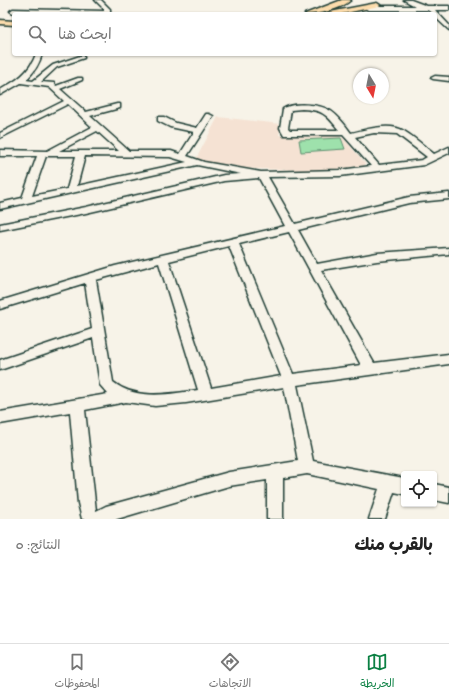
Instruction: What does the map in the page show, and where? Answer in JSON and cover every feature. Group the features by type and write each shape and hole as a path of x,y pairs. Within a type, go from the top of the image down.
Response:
{"main road":[{"path":"316,12 348,0 352,3 362,5 377,5"},
{"path":"343,12 368,8 383,4 387,1"},
{"path":"0,21 12,21"}],"street":[{"path":"98,0 107,12"},
{"path":"407,0 416,5 431,9 434,12"},
{"path":"387,1 415,9"},
{"path":"368,8 449,8"},
{"path":"13,11 44,12"},
{"path":"437,15 449,28"},
{"path":"0,93 27,75 36,65 38,56"},
{"path":"36,82 55,66 82,57"},
{"path":"435,78 449,79"},
{"path":"55,88 80,80"},
{"path":"20,81 36,82 50,85 55,88 126,153"},
{"path":"0,136 69,101"},
{"path":"84,115 117,106"},
{"path":"377,168 347,134 324,108 293,107 287,109 284,128 287,133 347,134 396,131 400,132 434,158"},
{"path":"182,157 209,116"},
{"path":"161,119 179,127 200,131"},
{"path":"26,200 45,154 98,127"},
{"path":"424,162 449,150"},
{"path":"2,156 126,153 171,154 196,162 262,175"},
{"path":"71,190 81,154"},
{"path":"0,228 224,178 262,175 340,174 449,159"},
{"path":"0,206 196,162"},
{"path":"262,175 370,368"},
{"path":"0,304 90,277 291,228 409,200 449,196"},
{"path":"233,242 290,380 308,467"},
{"path":"313,268 377,257 449,251"},
{"path":"163,259 206,393"},
{"path":"90,277 107,385 124,397"},
{"path":"0,365 98,331"},
{"path":"0,418 124,397 162,399 370,368 449,359"},
{"path":"77,405 86,504 90,519"},
{"path":"99,519 106,514 229,479 308,467 397,485 377,519"},
{"path":"275,471 275,519"},
{"path":"437,493 449,495"}],"shaded area":[{"path":"218,117 281,124 279,135 308,137 337,135 343,138 365,163 364,166 324,171 234,168 202,162 196,159"}],"green space":[{"path":"341,138 345,149 301,152 299,140"}]}
